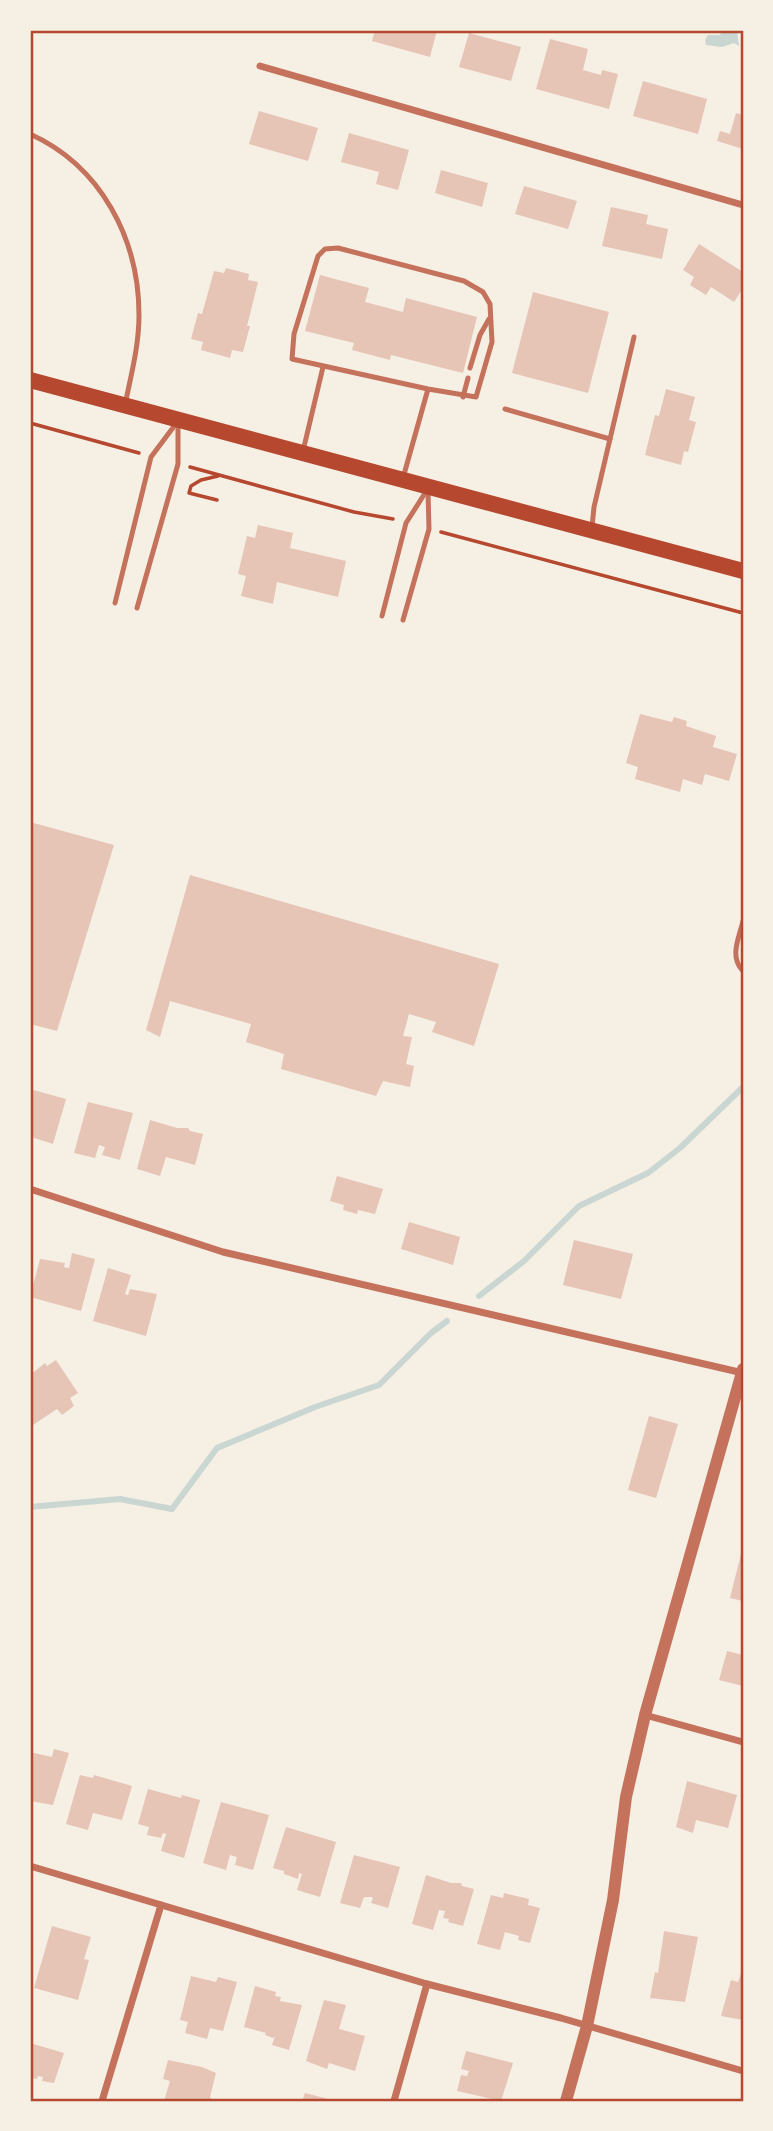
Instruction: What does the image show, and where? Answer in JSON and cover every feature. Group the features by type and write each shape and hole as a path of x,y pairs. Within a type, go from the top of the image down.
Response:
{"main road":[{"path":"30,380 743,571"}],"street":[{"path":"260,65 743,205"},
{"path":"30,1189 223,1252 743,1372 645,1715 626,1797 613,1900 587,2026 566,2101"},
{"path":"645,1715 743,1742"},
{"path":"30,1866 428,1984 743,2071"},
{"path":"102,2101 161,1905"},
{"path":"394,2101 428,1984"}],"lane":[{"path":"30,134 50,143 81,167 105,197 122,226 130,248 136,276 139,315 136,353 125,405"},
{"path":"325,248 338,248 464,281 483,292 490,304 491,317 492,342 476,397 428,390 292,359 295,334 318,256 325,248"},
{"path":"470,368 480,335 491,317"},
{"path":"592,530 594,507 634,337"},
{"path":"303,454 323,368"},
{"path":"463,397 468,377"},
{"path":"402,481 428,390"},
{"path":"505,409 610,439"},
{"path":"115,603 151,457 178,421"},
{"path":"137,608 178,464 178,421"},
{"path":"382,616 406,523 428,488"},
{"path":"403,620 429,529 428,488"},
{"path":"743,922 736,961 743,971"}],"path":[{"path":"30,423 131,451"},
{"path":"209,472 354,512 388,518"},
{"path":"217,500 189,493 191,486 201,480 220,476"},
{"path":"451,535 743,613"}],"shaded area":[{"path":"726,30 737,31 739,46 734,43 722,47 706,45 708,35 719,35"}],"building":[{"path":"375,30 437,30 430,57 372,41"},
{"path":"469,33 521,47 511,81 459,67"},
{"path":"550,39 588,49 583,70 601,75 602,70 618,74 609,109 536,89"},
{"path":"643,81 707,99 698,134 633,116"},
{"path":"259,111 318,128 308,161 249,144"},
{"path":"736,113 743,115 743,149 717,141 720,131 730,134"},
{"path":"349,133 409,150 398,190 376,184 379,172 341,162"},
{"path":"441,170 488,183 482,207 435,193"},
{"path":"524,186 577,201 568,229 515,214"},
{"path":"611,207 648,215 646,224 668,229 662,259 602,246"},
{"path":"699,244 743,272 743,288 734,302 711,287 706,295 690,285 694,277 683,270"},
{"path":"226,268 249,274 248,280 258,282 243,352 232,350 230,358 201,350 203,342 191,339 198,313 202,314 214,271 224,273"},
{"path":"320,275 369,288 365,302 403,312 406,298 477,317 463,373 391,355 390,360 352,350 354,343 305,331"},
{"path":"533,292 609,312 588,393 512,373"},
{"path":"666,389 695,397 689,420 696,422 688,452 684,451 681,465 645,455 655,415 659,416"},
{"path":"258,525 293,533 290,548 346,561 338,597 277,582 273,604 241,596 246,576 238,574 247,536 255,538"},
{"path":"640,714 672,722 674,717 687,721 686,726 716,736 713,747 737,754 729,781 705,774 702,785 683,779 680,792 635,779 638,767 626,763"},
{"path":"30,822 114,845 57,1031 30,1024"},
{"path":"190,875 499,964 474,1046 432,1032 436,1022 409,1014 403,1036 412,1037 406,1064 414,1066 410,1087 383,1081 376,1096 281,1069 284,1054 246,1042 251,1024 170,1001 160,1037 146,1030"},
{"path":"30,1089 66,1099 53,1144 31,1137"},
{"path":"88,1102 133,1113 120,1160 102,1155 105,1147 99,1145 95,1158 74,1153"},
{"path":"150,1120 203,1134 195,1165 166,1157 160,1176 137,1169"},
{"path":"337,1176 383,1189 375,1214 358,1210 357,1214 343,1210 344,1205 330,1201"},
{"path":"409,1222 460,1237 453,1265 401,1249"},
{"path":"574,1240 633,1254 621,1299 563,1285"},
{"path":"72,1253 95,1259 81,1311 30,1297 40,1259 65,1263 64,1267 69,1268"},
{"path":"108,1268 131,1275 125,1294 128,1295 130,1289 157,1294 146,1336 93,1321"},
{"path":"56,1360 78,1393 70,1398 74,1406 62,1415 57,1409 30,1427 30,1375 45,1363 47,1366"},
{"path":"649,1416 678,1424 656,1498 628,1490"},
{"path":"743,1550 743,1601 730,1598"},
{"path":"727,1651 743,1655 743,1686 719,1680"},
{"path":"54,1749 69,1753 53,1805 30,1801 30,1752 52,1757"},
{"path":"80,1775 93,1778 94,1775 132,1786 122,1820 93,1813 88,1830 66,1824"},
{"path":"687,1781 737,1795 728,1828 696,1820 693,1833 676,1827"},
{"path":"148,1789 200,1800 184,1858 161,1851 166,1834 163,1833 161,1838 147,1835 149,1827 138,1824"},
{"path":"221,1802 269,1815 253,1870 235,1865 237,1857 230,1855 226,1870 203,1863"},
{"path":"286,1827 336,1842 320,1897 297,1890 302,1874 299,1873 298,1879 273,1868"},
{"path":"354,1855 400,1867 388,1908 371,1903 371,1897 364,1897 360,1908 340,1903"},
{"path":"426,1875 451,1883 461,1883 462,1886 474,1889 463,1926 448,1922 449,1919 443,1918 445,1911 439,1910 433,1930 412,1924"},
{"path":"504,1893 529,1899 528,1905 540,1908 530,1943 505,1932 500,1950 477,1944 491,1895 503,1898"},
{"path":"52,1926 91,1937 84,1959 89,1960 78,2000 34,1988"},
{"path":"664,1931 698,1937 685,2002 650,1998 655,1972 658,1973"},
{"path":"743,1968 743,2020 721,2016 731,1980 738,1982"},
{"path":"191,1976 216,1982 218,1977 237,1982 223,2031 210,2028 207,2039 185,2033 188,2022 180,2020"},
{"path":"255,1986 276,1992 275,1996 281,1997 280,2001 302,2005 289,2050 272,2045 275,2036 273,2038 265,2035 266,2033 244,2027"},
{"path":"324,2000 346,2005 339,2029 365,2036 355,2071 329,2063 327,2069 306,2061"},
{"path":"30,2043 64,2053 54,2083 42,2081 43,2077 38,2076 37,2079 32,2078 30,2083"},
{"path":"466,2051 513,2063 501,2101 457,2091 461,2075 467,2076 469,2071 461,2069"},
{"path":"168,2060 202,2067 216,2073 210,2097 213,2101 164,2101 170,2081 163,2079"},
{"path":"305,2093 332,2100 332,2101 302,2101"}],"waterway":[{"path":"479,1296 524,1261 579,1206 648,1173 680,1148 742,1088"},
{"path":"30,1507 120,1499 172,1509 217,1448 315,1407 379,1385 431,1333 447,1321"}]}
